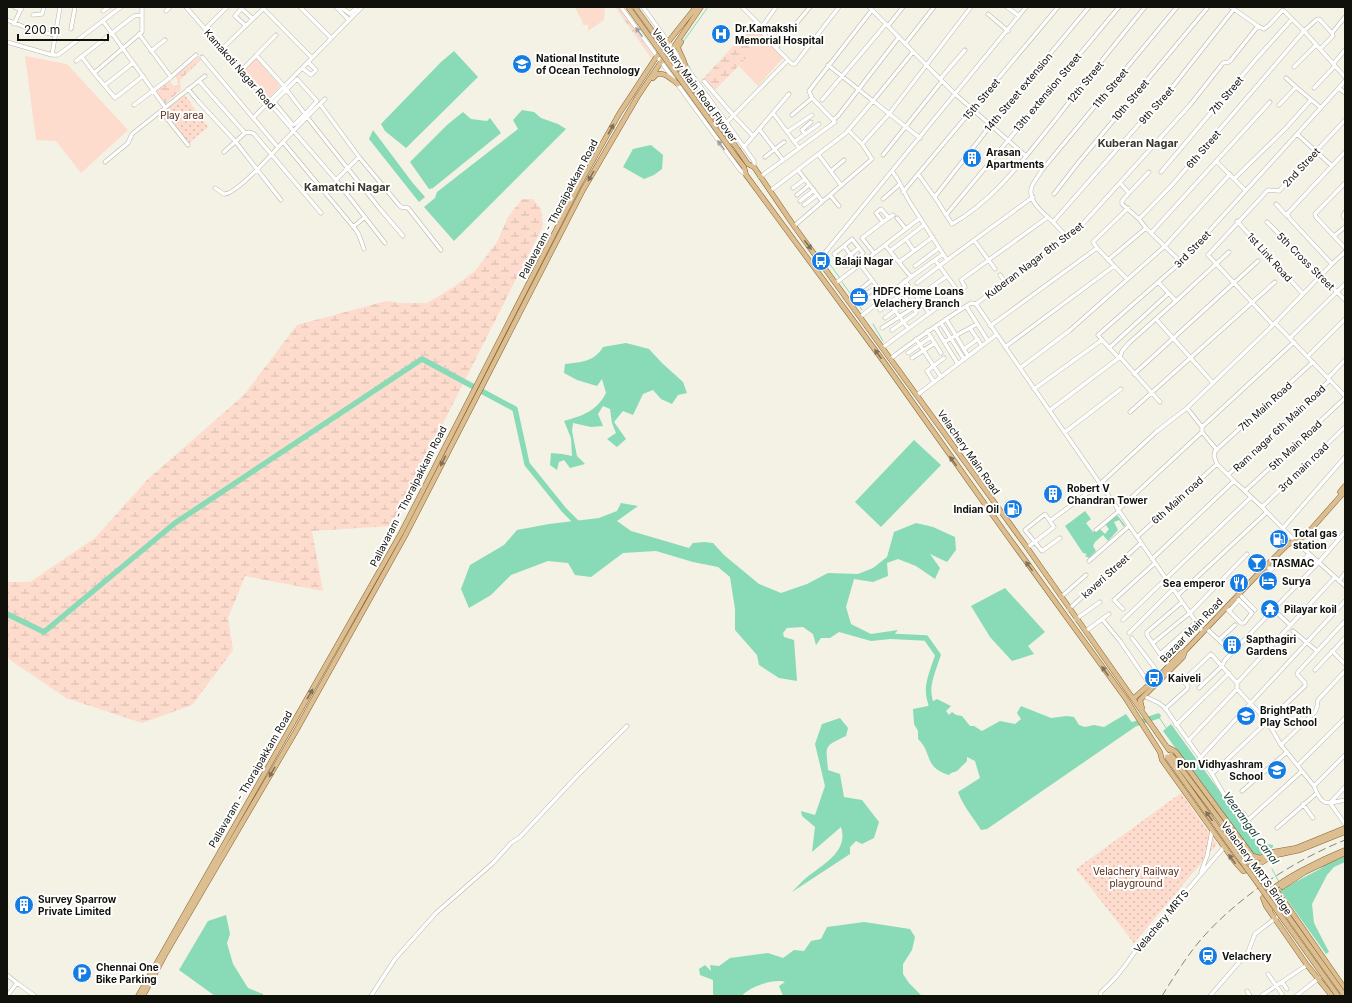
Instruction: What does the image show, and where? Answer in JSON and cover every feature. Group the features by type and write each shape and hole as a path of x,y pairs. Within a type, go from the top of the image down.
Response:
{"main road":[{"name":"Velachery Main Road Flyover","path":"628,7 744,167 746,174"},
{"name":"Velachery Main Road Flyover","path":"635,7 748,164 754,167"},
{"name":"Pallavaram - Thoraipakkam Road","path":"643,87 657,56 696,7"},
{"name":"Pallavaram - Thoraipakkam Road","path":"138,996 290,728 372,591 415,510 422,491 427,487 619,114 622,109 637,95 673,48 701,7"},
{"path":"685,66 686,64 678,47 696,19 696,15"},
{"path":"643,87 656,74 661,73 668,76 678,84"},
{"name":"Pallavaram - Thoraipakkam Road","path":"579,191 633,105 637,95"},
{"name":"Velachery Main Road","path":"754,167 794,226 917,395 1169,748"},
{"name":"Velachery Main Road","path":"746,174 877,353 1132,709 1160,752 1162,760 1212,831 1243,871 1251,869 1255,866"},
{"path":"779,220 786,214"},
{"path":"1296,540 1345,486"},
{"name":"Pallavaram - Thoraipakkam Road","path":"415,510 427,493 427,487"},
{"name":"Bazaar Main Road","path":"1134,698 1170,666 1180,654 1185,651 1227,609 1266,565 1286,546 1306,535 1345,490"},
{"path":"998,523 1005,518"},
{"name":"Pallavaram - Thoraipakkam Road","path":"143,996 296,730 350,629"},
{"path":"1142,710 1140,700 1183,657 1185,651"},
{"path":"1169,748 1176,752 1250,854 1256,863 1255,866"},
{"name":"Velachery MRTS Bridge","path":"1169,748 1169,756 1338,996"},
{"name":"Velachery MRTS Bridge","path":"1160,752 1169,756 1216,815 1345,996"},
{"path":"1255,866 1260,860 1279,850 1296,848 1345,828"},
{"path":"1267,856 1300,850 1345,832"},
{"path":"1332,996 1264,903 1263,898 1285,883 1345,850"},
{"path":"1325,860 1345,853"},
{"path":"1250,854 1260,860"},
{"path":"1278,888 1345,989"},
{"path":"1276,918 1307,965 1319,979"}],"street":[{"path":"14,7 21,9 14,24"},
{"path":"33,15 42,14 44,7"},
{"path":"52,55 60,7"},
{"path":"71,29 75,7"},
{"path":"103,11 109,7"},
{"path":"7,42 52,55 58,55 121,7"},
{"path":"94,73 142,32 142,7"},
{"path":"166,11 170,7"},
{"path":"300,7 331,38"},
{"path":"339,7 349,20"},
{"path":"339,7 350,14 358,8"},
{"path":"621,7 740,170 746,174"},
{"path":"642,7 669,42 754,161 754,167"},
{"path":"742,7 761,26 776,7"},
{"path":"776,48 810,7"},
{"path":"757,23 757,26 776,48 792,64 795,64 840,7"},
{"path":"822,100 903,7"},
{"path":"905,44 934,7"},
{"path":"862,144 889,114 971,7"},
{"path":"1007,7 1019,16"},
{"path":"819,260 1008,31 1026,7"},
{"name":"15th Street","path":"903,192 1058,7"},
{"name":"14th Street extension","path":"934,196 1089,7"},
{"name":"13th extension Street","path":"946,215 1119,7"},
{"name":"12th Street","path":"946,215 952,224 965,217 988,199 1026,156 1145,7"},
{"name":"11th Street","path":"1033,197 1031,191 1033,185 1042,170 1177,7"},
{"name":"10th Street","path":"1054,194 1208,7"},
{"path":"1234,9 1241,7"},
{"name":"Kamakoti Nagar Road","path":"188,8 336,180 385,243"},
{"path":"205,29 224,8"},
{"path":"222,49 264,8 312,58"},
{"path":"325,99 293,125 274,103 274,100 296,74 349,20 358,8"},
{"path":"833,120 812,98 809,91 870,8 955,94 1026,156"},
{"path":"246,26 235,16 241,9 253,19"},
{"path":"1234,9 1261,28 1266,28 1283,10 1345,77"},
{"name":"9th Street","path":"1053,222 1163,99 1234,9"},
{"path":"988,14 1008,31"},
{"path":"76,61 134,16 142,15"},
{"path":"1320,49 1333,36 1332,33 1345,17"},
{"name":"7th Street","path":"1161,172 1257,58 1292,19"},
{"name":"6th Street","path":"1139,219 1172,185 1304,31 1319,19 1332,33"},
{"path":"7,20 14,24 55,35"},
{"path":"103,21 165,107"},
{"name":"Kuberan Nagar 8th Street","path":"1225,646 1196,622 976,304 1080,227 1190,105 1223,63 1229,62 1258,26"},
{"path":"139,34 171,77"},
{"path":"241,71 276,35"},
{"path":"760,177 835,122 833,120 838,116 899,37"},
{"path":"151,51 166,40"},
{"path":"1294,67 1316,45"},
{"path":"883,155 965,50"},
{"path":"1314,88 1345,50"},
{"path":"770,191 848,130 913,52"},
{"path":"134,105 171,77 196,55"},
{"path":"257,56 285,87 348,169 403,236"},
{"path":"82,57 115,98 143,76"},
{"path":"202,57 256,116 276,145"},
{"path":"726,123 788,60"},
{"path":"302,68 311,76 316,70 308,62"},
{"path":"105,85 133,63"},
{"path":"828,66 920,138"},
{"path":"296,74 317,98"},
{"path":"105,162 128,143 132,134 205,76"},
{"path":"1286,78 1321,108"},
{"path":"215,188 224,194 228,194 257,170 294,131 317,101 298,79 285,87 268,102 256,116"},
{"path":"199,81 245,133"},
{"path":"704,81 753,136"},
{"name":"3rd Street","path":"1102,340 1098,335 1181,262 1345,81"},
{"path":"1279,105 1296,87"},
{"path":"1339,88 1345,93"},
{"path":"188,89 235,142 281,200"},
{"path":"744,147 789,94"},
{"path":"792,115 812,98"},
{"path":"1234,179 1286,128 1311,100"},
{"path":"1151,234 1270,102"},
{"path":"320,104 359,157 398,205 408,208 441,250"},
{"path":"161,111 188,145"},
{"path":"773,113 799,148"},
{"path":"787,132 812,115"},
{"name":"2nd Street","path":"1216,264 1208,256 1209,253 1268,190 1279,190 1345,120"},
{"path":"805,134 802,130 811,122"},
{"path":"794,142 819,124"},
{"path":"759,129 783,160"},
{"path":"794,226 872,159 862,144 848,130"},
{"path":"224,152 245,133 250,132 254,134 322,213"},
{"path":"1298,134 1332,166"},
{"path":"283,142 353,227 359,236 364,249"},
{"path":"765,157 784,142"},
{"path":"1287,216 1287,214 1345,152"},
{"path":"818,154 841,185"},
{"path":"336,180 359,157"},
{"path":"831,171 844,160"},
{"path":"1216,161 1245,190"},
{"path":"798,170 822,201"},
{"path":"892,171 903,192 947,260"},
{"path":"1149,172 1122,202 1151,234 1181,262"},
{"path":"918,174 946,215"},
{"path":"1020,368 1069,331 1165,246 1230,174"},
{"path":"793,188 805,179"},
{"path":"1345,183 1315,214 1316,217 1345,248"},
{"path":"883,198 900,184"},
{"path":"1120,184 1129,193"},
{"path":"797,195 809,185"},
{"path":"800,201 814,190"},
{"path":"804,205 817,195"},
{"path":"830,195 839,206"},
{"path":"917,283 1033,197 1034,203 1066,236"},
{"path":"1276,204 1332,264"},
{"path":"1128,208 1093,241 1097,248 1128,280"},
{"path":"883,222 876,213 881,209 888,218"},
{"path":"1345,212 1343,214 1345,218"},
{"path":"874,253 862,238 893,215"},
{"path":"353,227 365,217"},
{"path":"882,348 965,287 960,280 989,261 1048,217"},
{"path":"897,218 906,229"},
{"path":"836,283 920,218"},
{"name":"1st Link Road","path":"1238,221 1303,294"},
{"name":"5th Cross Street","path":"1267,222 1320,277 1345,300"},
{"path":"890,251 924,224"},
{"path":"1334,236 1345,227"},
{"path":"1108,260 1146,228"},
{"path":"899,262 933,237"},
{"path":"852,239 863,253 845,266 834,254 844,246 852,239"},
{"path":"906,239 914,251"},
{"path":"974,240 995,269"},
{"path":"885,245 911,277"},
{"path":"844,246 908,328"},
{"path":"841,262 859,248"},
{"path":"915,266 939,248"},
{"path":"990,326 1097,248"},
{"path":"1050,410 1119,358 1122,351 1129,343 1229,252"},
{"path":"1050,521 1100,483 1156,432 1187,408 1274,324 1345,252"},
{"path":"943,254 952,257"},
{"path":"860,317 905,281 943,254"},
{"path":"935,260 958,292"},
{"path":"1134,374 1258,261"},
{"path":"1216,264 1252,302 1308,356 1345,397"},
{"path":"1005,347 1114,266"},
{"path":"1000,275 1005,282"},
{"path":"917,297 947,276"},
{"path":"862,288 872,280"},
{"path":"905,281 929,313"},
{"path":"1158,282 1176,300"},
{"path":"1130,412 1275,282"},
{"path":"1290,338 1345,284"},
{"path":"866,294 877,287"},
{"path":"892,330 916,313 898,287"},
{"path":"870,298 880,291"},
{"path":"1109,348 1168,293"},
{"path":"880,310 903,294"},
{"path":"885,318 908,301"},
{"path":"890,359 916,339 966,306 971,303 976,304"},
{"path":"966,306 988,341"},
{"path":"882,328 913,308"},
{"path":"946,319 968,356"},
{"path":"1156,319 1213,383"},
{"path":"1308,356 1345,319"},
{"path":"941,323 964,359"},
{"path":"944,342 977,324"},
{"path":"935,326 958,364"},
{"path":"970,328 982,346"},
{"path":"928,331 941,353"},
{"path":"917,395 996,335"},
{"path":"908,353 931,337"},
{"path":"916,339 941,377"},
{"path":"960,352 978,339"},
{"path":"1034,389 1102,340 1160,402"},
{"path":"1202,427 1294,342"},
{"path":"912,358 935,343"},
{"path":"934,382 927,371 944,358"},
{"path":"1329,379 1345,360"},
{"name":"7th Main Road","path":"1217,450 1313,362"},
{"name":"Ram nagar 6th Main Road","path":"1228,475 1329,379"},
{"path":"1065,432 1121,389"},
{"name":"5th Main Road","path":"1245,492 1345,397"},
{"path":"1187,408 1202,427 1202,432 1217,450 1214,454 1217,464 1309,554 1345,586"},
{"name":"3rd main road","path":"1262,507 1345,427"},
{"path":"1096,530 1119,511 1202,432"},
{"path":"1283,528 1345,457"},
{"name":"6th Main road","path":"1137,537 1217,464"},
{"path":"1123,609 1114,600 1234,481"},
{"path":"1123,620 1251,497"},
{"path":"1178,595 1267,512"},
{"path":"1026,547 1035,541 1054,527 1045,514 1025,530 1035,541 1042,551 1060,538"},
{"path":"1089,561 1129,526"},
{"path":"1199,688 1222,666 1225,660 1319,562 1345,532"},
{"name":"kaveri Street","path":"1069,609 1141,543"},
{"path":"1153,644 1190,613 1247,554"},
{"path":"1296,566 1298,566 1309,554"},
{"path":"1267,574 1278,563"},
{"path":"1266,565 1271,570"},
{"path":"1339,580 1345,573"},
{"path":"1061,597 1086,575"},
{"path":"1237,683 1335,577"},
{"path":"1129,633 1173,589"},
{"path":"1227,609 1240,622 1244,623 1252,613 1238,597"},
{"path":"1238,597 1254,611"},
{"path":"1200,758 1345,601"},
{"path":"1076,619 1100,602"},
{"path":"1170,666 1153,644 1147,635 1147,632 1182,602"},
{"path":"1274,610 1290,625"},
{"path":"1086,631 1109,614"},
{"path":"1102,619 1120,641 1150,685"},
{"path":"1212,774 1305,686 1305,683 1297,673 1345,621"},
{"path":"1160,654 1196,622"},
{"path":"1219,640 1235,624"},
{"path":"1293,631 1318,651"},
{"path":"1132,638 1160,675"},
{"path":"1315,670 1345,638"},
{"path":"1332,651 1345,664"},
{"path":"1165,709 1187,690 1188,686 1185,683 1186,678 1208,655 1211,654 1237,683 1237,689 1188,741"},
{"path":"1281,745 1315,712 1318,700 1345,671"},
{"path":"1176,725 1229,673"},
{"path":"1237,689 1267,721 1281,745 1314,786 1324,803 1345,800"},
{"path":"1144,696 1159,703 1165,709 1212,774 1226,798 1244,814 1255,834"},
{"path":"1298,765 1345,718"},
{"path":"371,996 396,959 436,913 492,863 511,843 520,837 577,776 627,726"},
{"path":"1242,792 1287,752"},
{"path":"1314,786 1345,755"},
{"path":"1248,820 1302,771"},
{"path":"1330,803 1345,787"},
{"path":"1277,828 1317,793"},
{"path":"1330,803 1344,822"},
{"path":"1303,804 1313,818"},
{"path":"1200,875 1207,856 1212,831"},
{"name":"Velachery MRTS","path":"1100,996 1100,992 1110,984 1123,969 1134,953 1224,847"},
{"path":"1210,996 1248,952 1255,934 1276,918"},
{"path":"1261,996 1307,965"},
{"path":"1268,974 1282,994"},
{"path":"7,975 35,996"},
{"path":"1296,996 1319,979"},
{"path":"1282,982 1287,989"},
{"path":"7,996 17,983"},
{"path":"1247,991 1250,996"},
{"path":"1267,992 1270,996"}],"green space":[{"path":"575,7 605,7 604,20 588,31 588,25 583,25"},
{"path":"615,7 619,7 653,56 651,58"},
{"path":"753,24 766,38 714,91 704,78"},
{"path":"766,38 783,58 758,86 739,66"},
{"path":"25,56 67,64 128,130 81,173 56,141 36,140"},
{"path":"199,57 201,60 180,80 181,90 165,104 155,91 169,80 174,86 179,84 175,75"},
{"path":"256,58 280,86 269,98 244,70"},
{"name":"Play area","path":"184,94 208,127 188,144 161,111"},
{"path":"522,199 533,199 541,209 543,226 391,526 312,531 323,591 245,576 228,618 233,650 192,705 142,723 66,698 7,657 7,582 30,582 95,538 147,480 244,395 297,325 386,301 400,303 427,303 455,286 475,271 497,242 508,217"},
{"name":"Velachery Railway playground","path":"1181,793 1217,844 1134,943 1076,869"}],"shaded area":[{"path":"454,51 478,77 406,148 385,131 381,124 441,62"},
{"path":"522,110 534,112 541,118 558,124 566,129 454,241 424,207 435,198 437,192 518,129 513,120"},
{"path":"463,112 471,119 487,121 490,118 501,133 433,188 429,189 410,162 447,125"},
{"path":"373,130 425,197 419,202 369,139"},
{"path":"651,145 663,155 662,169 654,175 644,179 623,167 633,149"},
{"path":"626,343 649,349 683,382 687,393 678,395 672,404 661,399 653,390 643,394 633,415 623,411 614,422 626,439 617,447 607,439 616,433 612,423 610,409 603,406 598,414 603,426 591,427 573,423 572,431 577,456 585,464 570,468 564,460 559,462 557,470 550,465 551,453 572,456 571,438 564,421 577,417 594,408 606,393 602,379 597,386 577,380 564,373 565,364 582,362 596,356 603,347"},
{"path":"914,440 941,465 881,527 855,502"},
{"path":"621,503 638,506 617,521 631,531 689,548 693,543 713,543 724,555 759,584 781,593 807,584 828,573 858,574 873,568 887,557 894,532 916,523 933,527 955,537 956,550 947,562 930,554 940,568 935,579 916,566 898,559 887,563 888,576 873,582 854,579 846,607 851,624 871,634 898,630 890,639 871,641 839,632 830,638 821,638 816,645 813,634 803,627 787,628 783,633 784,637 794,640 797,681 779,678 759,665 757,655 735,630 735,609 730,577 718,567 693,562 656,551 623,553 591,577 575,575 568,563 548,561 511,575 491,595 469,608 461,589 470,565 504,545 517,530 549,524 599,518 617,511"},
{"path":"1085,511 1091,519 1086,523 1093,532 1099,528 1105,534 1109,529 1105,524 1117,515 1125,525 1124,527 1119,520 1114,522 1118,530 1108,541 1103,535 1095,542 1093,546 1096,551 1089,558 1085,556 1087,554 1083,553 1065,526"},
{"path":"1005,588 1045,632 1028,646 1034,654 1012,661 990,637 971,606"},
{"path":"937,699 951,706 946,711 949,715 952,712 956,715 962,716 970,726 974,726 982,731 1000,721 1015,724 1021,719 1017,713 1021,706 1051,718 1067,716 1074,717 1079,725 1085,727 1094,725 1104,727 1126,714 1135,727 987,829 981,830 965,807 958,792 980,778 975,761 967,757 967,761 957,771 949,775 941,772 932,764 926,749 918,739 918,731 914,724 913,709 928,706"},
{"path":"840,718 848,728 846,736 833,742 828,748 828,770 840,774 844,797 862,800 879,822 874,838 862,844 856,841 850,847 850,854 792,892 804,880 826,863 838,851 841,844 841,827 812,852 815,827 802,816 801,811 815,815 825,786 815,744 822,724"},
{"path":"1171,724 1226,800 1243,815 1256,841 1273,845 1273,847 1259,856 1252,853 1163,731"},
{"path":"1345,856 1345,862 1334,867 1327,875 1312,904 1314,923 1329,952 1326,954 1280,890 1325,865"},
{"path":"226,915 230,934 227,943 233,964 248,988 263,994 263,996 215,996 179,970 208,921"},
{"path":"864,922 910,929 915,937 912,950 903,964 903,974 909,983 922,996 783,996 779,986 785,982 775,981 750,989 742,996 715,996 713,994 713,980 700,975 699,969 705,965 711,971 710,965 719,966 730,958 768,953 783,958 794,950 804,951 811,941 821,939 827,927"}],"waterway":[{"path":"683,42 708,7"},
{"path":"687,63 690,68"},
{"path":"825,258 840,278"},
{"path":"842,282 862,310"},
{"path":"873,324 883,341"},
{"path":"7,614 44,632 175,523 422,359 515,409 527,464 564,510 580,526"},
{"path":"886,636 926,638 938,655 931,675 929,688 930,701 933,708"},
{"name":"Veerangal Canal","path":"1158,716 1167,729"},
{"path":"1126,727 1158,716"},
{"name":"Veerangal Canal","path":"1272,869 1279,882"}],"railway":[{"path":"1162,996 1198,943 1235,907 1252,893 1288,868 1345,840"}],"place":[{"name":"Dr.Kamakshi Memorial Hospital","path":"721,34"},
{"name":"National Institute of Ocean Technology","path":"522,64"},
{"name":"Arasan Apartments","path":"972,158"},
{"name":"Balaji Nagar","path":"821,261"},
{"name":"HDFC Home Loans Velachery Branch","path":"859,297"},
{"name":"Robert V Chandran Tower","path":"1053,494"},
{"name":"Indian Oil","path":"1013,509"},
{"name":"Total gas station","path":"1279,539"},
{"name":"TASMAC","path":"1257,563"},
{"name":"Surya","path":"1268,581"},
{"name":"Sea emperor","path":"1239,583"},
{"name":"Pilayar koil","path":"1270,609"},
{"name":"Sapthagiri Gardens","path":"1232,645"},
{"name":"Kaiveli","path":"1154,678"},
{"name":"BrightPath Play School","path":"1246,716"},
{"name":"Pon Vidhyashram School","path":"1277,770"},
{"name":"Survey Sparrow Private Limited","path":"24,905"},
{"name":"Velachery","path":"1208,956"},
{"name":"Chennai One Bike Parking","path":"82,973"}],"district":[{"name":"Kuberan Nagar","path":"1138,143"},
{"name":"Kamatchi Nagar","path":"347,187"}]}
